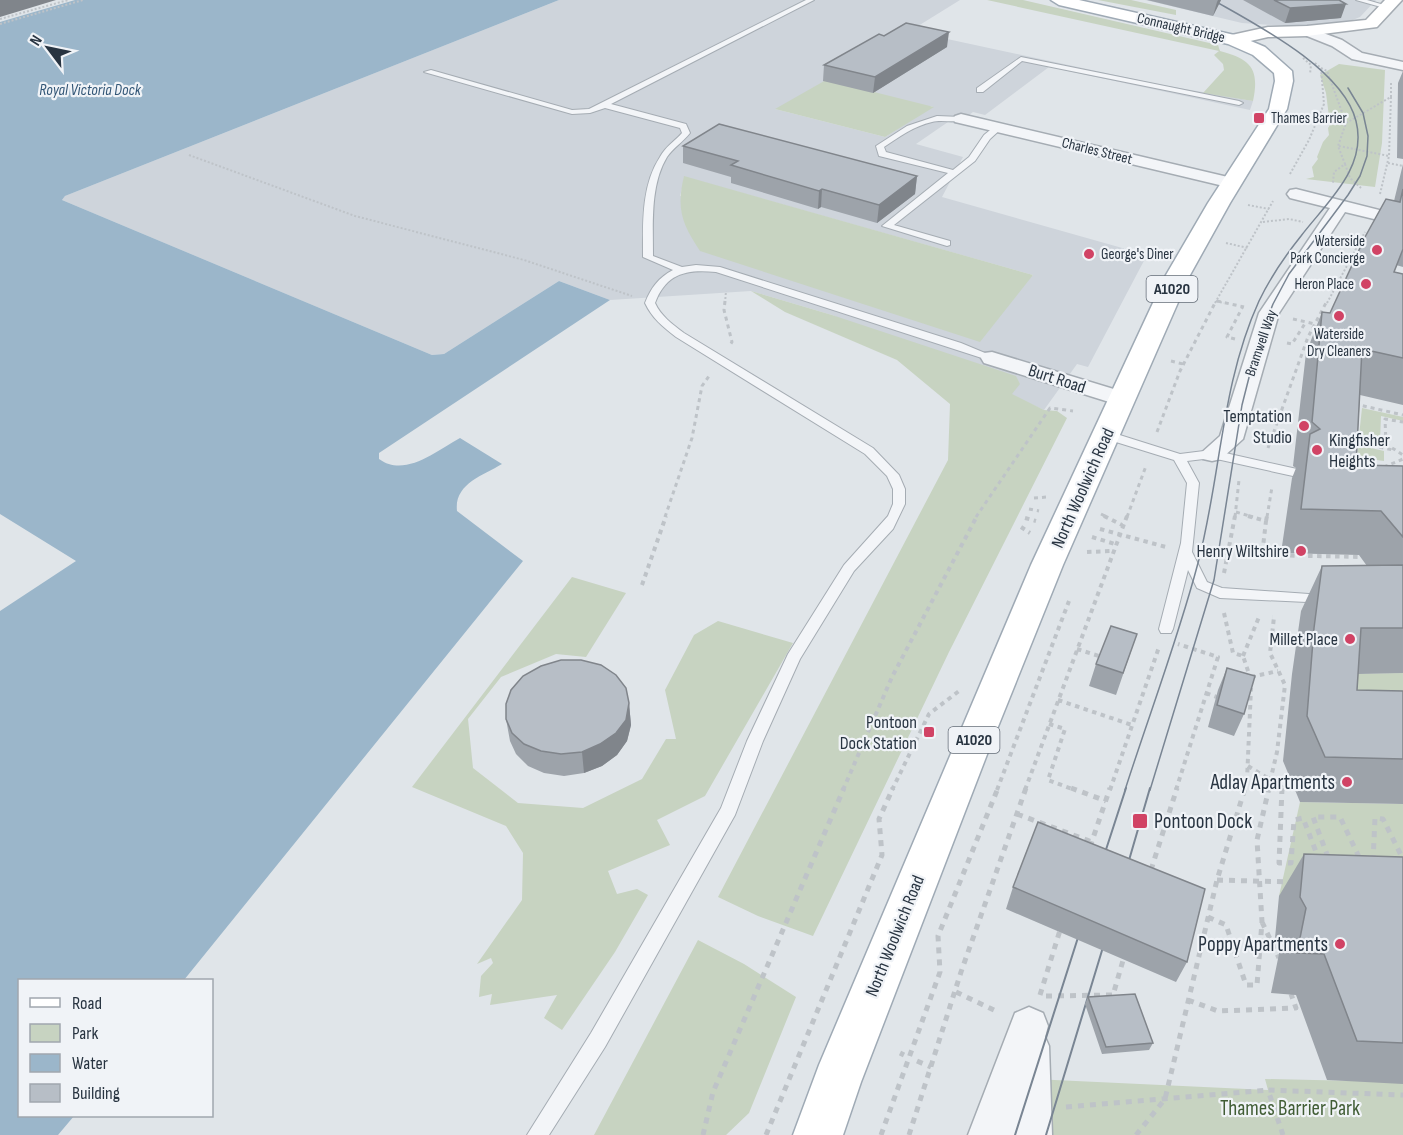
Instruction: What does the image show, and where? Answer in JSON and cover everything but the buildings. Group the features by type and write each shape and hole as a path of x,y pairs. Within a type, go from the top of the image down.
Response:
{"main road":[{"name":"Connaught Bridge","path":"1059,0 1233,40"},
{"path":"1307,31 1371,24 1391,4"},
{"name":"A1020","path":"1233,40 1268,32 1307,31"},
{"name":"North Woolwich Road","path":"818,1135 836,1082 972,744 1047,565 1167,298 1232,183 1278,109 1285,75 1270,57 1233,40"}],"street":[{"path":"1307,31 1337,43 1357,56 1403,66"},
{"name":"Charles Street","path":"961,119 1232,183"},
{"path":"1291,187 1358,210 1403,221"},
{"name":"Bramwell Way","path":"1212,454 1231,439 1269,313 1325,227 1358,210"},
{"name":"Burt Road","path":"992,358 1122,399"},
{"path":"1030,1123 1034,1011"},
{"path":"989,1135 1034,1011"}],"lane":[{"path":"428,72 572,112 590,111 810,0"},
{"path":"1359,0 1391,4"},
{"path":"980,90 1021,59 1239,103"},
{"path":"604,105 682,126 686,133 664,156 652,186 648,220 648,257 680,270 706,267 738,274 992,358"},
{"path":"953,172 882,154 880,146 923,120 941,116 961,119"},
{"path":"948,243 887,226 972,159 987,137 998,128"},
{"path":"537,1135 598,1040 729,810 755,741 793,658 849,568 888,526 899,504 898,489 893,475 869,451 663,322 653,311 650,303 656,287 680,270"},
{"path":"1107,435 1179,458 1212,454 1293,472"},
{"path":"1164,634 1186,552 1193,483 1179,458"},
{"path":"1186,552 1202,585 1220,593 1340,601"}],"path":[{"path":"0,19 68,0"},
{"path":"0,24 83,0"},
{"path":"1307,61 1311,65 1310,72"},
{"path":"1315,63 1327,71 1346,123 1338,146 1350,178 1361,188"},
{"path":"1291,187 1324,104 1320,68"},
{"path":"1243,656 1233,653 1220,593 1236,512 1241,461 1266,453 1308,337 1362,238 1358,210 1388,164 1391,75"},
{"path":"1346,123 1391,97"},
{"path":"1338,146 1389,156"},
{"path":"189,155 355,216 524,260 650,303"},
{"path":"1333,186 1334,172 1345,164"},
{"path":"1388,164 1403,166"},
{"path":"1157,433 1170,390 1183,364 1276,196"},
{"path":"1248,205 1269,209"},
{"path":"1262,222 1289,219 1325,227"},
{"path":"1350,236 1362,238"},
{"path":"1223,242 1248,248"},
{"path":"642,585 692,438 702,386 732,342 724,310 726,289 738,274"},
{"path":"1216,301 1242,307 1227,337"},
{"path":"1292,319 1315,324"},
{"path":"1293,345 1306,322"},
{"path":"1308,337 1318,340"},
{"path":"1171,361 1183,364"},
{"path":"1355,415 1355,404 1403,415"},
{"path":"703,1135 713,1092 892,677 976,517 1050,408 1073,411"},
{"path":"1386,444 1385,419 1403,422"},
{"path":"1354,426 1355,445 1397,451"},
{"path":"1354,437 1386,444 1403,457 1375,471"},
{"path":"909,1135 969,951 1049,723 1146,464"},
{"path":"1275,469 1262,555 1367,558"},
{"path":"1034,498 1043,497"},
{"path":"1029,509 1039,511"},
{"path":"1236,512 1266,521"},
{"path":"1106,517 1122,525"},
{"name":"North Woolwich Road","path":"1025,518 1036,521 1033,535"},
{"path":"1021,527 1026,531"},
{"path":"1100,529 1186,552"},
{"name":"North Woolwich Road","path":"1083,562 1095,538 1115,544"},
{"path":"1087,552 1112,551"},
{"path":"881,1135 940,972 938,936 1027,715 1071,595"},
{"path":"1136,1135 1165,1099 1217,880 1247,780 1250,678 1243,656 1259,617 1274,618 1270,653 1284,685 1271,780 1257,840 1262,922 1257,985 1246,985 1226,925 1208,918"},
{"path":"1089,852 1164,634 1218,657 1149,874"},
{"path":"1077,649 1107,659"},
{"path":"1250,678 1278,671"},
{"path":"766,1135 882,855 879,819 929,714 966,684"},
{"path":"1206,693 1222,699"},
{"path":"1058,700 1132,725"},
{"path":"1049,723 1065,729 1048,780 1106,801"},
{"path":"1248,766 1282,787 1279,862 1291,862 1294,820 1303,818 1320,861"},
{"path":"1017,814 1092,842"},
{"path":"1330,861 1313,817 1340,817 1363,865"},
{"path":"1372,873 1375,819 1383,819 1403,859"},
{"path":"1217,880 1301,882"},
{"path":"1034,1011 1063,922"},
{"path":"1262,922 1279,958"},
{"path":"956,992 1034,1011 1113,995 1125,953"},
{"path":"1188,1000 1218,1011 1296,1008 1291,994"},
{"path":"917,1061 931,1067"},
{"path":"1268,1090 1282,1135"},
{"path":"1030,1123 1165,1099 1268,1090 1403,1095"}],"shaded area":[{"path":"559,0 960,0 910,31 1157,84 1253,101 1250,110 1049,67 985,115 973,112 957,124 948,122 916,144 963,157 942,197 1147,255 1088,367 1077,364 1044,410 832,315 751,291 610,300 559,281 444,354 432,355 62,200 65,196","holes":["933,106 885,137 775,109","685,177 1033,275 1033,276 680,196"]},
{"path":"1145,0 1376,0 1360,17 1345,23 1289,26 1242,23"}],"green space":[{"path":"987,0 1023,0 1218,45 1220,51 1239,58 1254,73 1253,101 1203,93 1224,70 1223,64 1214,55 1219,51"},
{"path":"1098,0 1131,0 1176,10 1176,15"},
{"path":"1339,64 1385,70 1382,143 1375,187 1306,179 1314,177 1312,167 1318,159 1323,142 1329,135 1326,93 1320,75"},
{"path":"826,80 934,107 885,137 775,109"},
{"path":"684,176 1033,275 980,342 700,251 682,216 681,198"},
{"path":"751,291 832,315 1016,376 1020,384 1012,394 1044,410 1057,411 1067,418 949,652 813,936 758,916 718,897 948,460 950,404 897,360 785,312"},
{"path":"1362,408 1403,417 1403,421 1381,416 1380,441 1359,436"},
{"path":"1358,445 1384,451 1384,461 1369,459 1368,483 1356,483"},
{"path":"572,577 626,593 586,657 556,654 501,677 468,719 473,768 518,803 583,808 642,779 666,739 676,739 665,690 694,635 718,621 793,643 705,796 657,820 670,845 608,871 617,894 637,889 648,895 615,952 562,1030 544,1018 557,995 490,1005 492,994 479,997 481,976 493,963 491,958 477,964 522,900 523,853 506,826 412,787"},
{"path":"1403,673 1403,736 1337,674"},
{"path":"1300,802 1403,804 1403,899 1279,896"},
{"path":"698,940 744,964 796,997 749,1113 726,1135 594,1135"},
{"name":"Thames Barrier Park","path":"1033,1079 1268,1090 1265,1079 1403,1082 1403,1135 1041,1135"}],"water":[{"name":"Royal Victoria Dock","path":"75,0 559,0 65,196 62,200 432,355 444,354 559,281 610,300 379,453 379,459 389,464 399,466 410,464 460,438 502,464 465,487 457,502 457,511 523,561 185,979 18,979 18,1117 73,1117 58,1135 0,1135 0,611 76,561 0,514 0,22"}],"tram line":[{"path":"1125,790 1198,563 1206,530 1229,397 1246,333 1259,301 1278,267 1342,184 1356,154 1358,138 1356,121 1348,102 1317,66 1252,22 1213,0"},
{"path":"1150,790 1214,580 1242,405 1258,342 1273,304 1289,274 1348,195 1360,176 1367,156 1368,136 1363,113 1348,88"},
{"path":"1101,865 1126,788"},
{"path":"1125,874 1150,788"},
{"path":"1015,1135 1082,925"},
{"path":"1046,1135 1107,934"}],"place":[{"name":"Thames Barrier","path":"1259,118"},
{"name":"Waterside Park Concierge","path":"1377,250"},
{"name":"George's Diner","path":"1089,254"},
{"name":"Heron Place","path":"1366,284"},
{"name":"Waterside Dry Cleaners","path":"1339,316"},
{"name":"Temptation Studio","path":"1304,426"},
{"name":"Kingfisher Heights","path":"1317,450"},
{"name":"Henry Wiltshire","path":"1301,551"},
{"name":"Millet Place","path":"1350,639"},
{"name":"Pontoon Dock Station","path":"929,732"},
{"name":"Adlay Apartments","path":"1347,782"},
{"name":"Pontoon Dock","path":"1140,821"},
{"name":"Poppy Apartments","path":"1340,944"}]}
